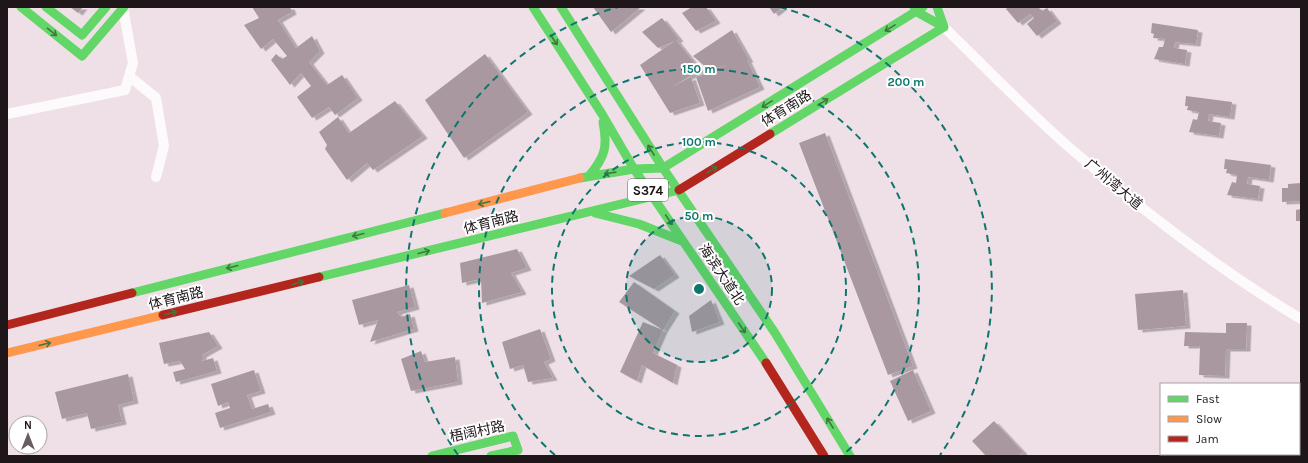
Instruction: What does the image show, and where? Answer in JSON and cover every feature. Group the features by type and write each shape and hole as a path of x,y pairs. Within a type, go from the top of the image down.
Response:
{"main road":[{"path":"21,7 82,56 123,8"},
{"path":"46,7 82,35 106,7"},
{"name":"海滨大道北","path":"533,7 602,114 634,169 770,369 824,456"},
{"name":"海滨大道北","path":"561,7 663,168 775,333 850,456"},
{"name":"广州湾大道","path":"937,7 944,27"},
{"name":"体育南路","path":"7,325 589,176 634,169 663,168 918,9"},
{"name":"广州湾大道","path":"918,9 944,27"},
{"name":"体育南路","path":"7,353 679,190 944,27"},
{"path":"589,176 602,160 607,139 602,114"},
{"path":"589,212 631,221 661,230 683,242"},
{"name":"梧阔村路","path":"432,456 513,436 518,450 491,456"}],"street":[{"path":"7,114 125,90 133,63 123,8"},
{"name":"广州湾大道","path":"944,27 1076,154 1161,224 1254,291 1301,319"},
{"path":"129,76 156,98 164,146 156,177"}],"building":[{"path":"70,7 83,7 78,13"},
{"path":"252,7 290,7 292,12 278,20 296,48 312,36 320,51 309,62 327,85 342,75 358,98 335,115 329,107 312,118 297,97 311,86 301,73 290,85 271,60 276,54 282,59 287,56 273,39 261,49 244,25 259,18"},
{"path":"593,7 641,7 611,32"},
{"path":"692,7 706,7 716,21 696,31 682,13"},
{"path":"769,7 783,7 774,14"},
{"path":"1008,7 1038,7 1042,11 1047,8 1057,21 1037,36 1027,24 1034,18 1030,14 1018,23 1006,9"},
{"path":"662,18 679,39 658,48 642,32"},
{"path":"1152,23 1198,30 1196,44 1175,42 1174,48 1187,50 1185,64 1154,59 1159,47 1163,47 1165,39 1153,38 1154,34 1151,33"},
{"path":"732,30 749,60 747,60 760,87 708,111 696,77 727,65 709,70 693,56"},
{"path":"676,40 700,70 670,88 691,77 700,103 670,113 640,65"},
{"path":"485,54 528,112 464,158 425,100"},
{"path":"1186,96 1232,102 1230,117 1209,114 1208,121 1221,123 1219,136 1189,132 1193,119 1197,120 1199,112 1187,110 1188,106 1185,106"},
{"path":"395,101 423,136 373,170 367,163 347,180 325,149 327,145 319,132 338,117 349,133"},
{"path":"825,133 913,366 888,375 799,143"},
{"path":"1225,159 1271,165 1269,180 1248,177 1247,184 1260,186 1258,199 1227,195 1232,182 1236,183 1237,175 1226,173 1227,169 1224,169"},
{"path":"1301,183 1301,201 1282,202 1282,188 1288,188 1288,184"},
{"path":"1301,209 1301,221 1296,221 1296,210"},
{"path":"517,249 527,268 511,273 522,292 482,303 481,279 462,283 460,263"},
{"path":"660,255 675,275 654,289 629,276"},
{"path":"634,282 675,311 663,330 619,302"},
{"path":"409,285 415,307 397,312 401,317 410,314 414,329 370,342 378,320 359,325 352,300"},
{"path":"1183,290 1186,326 1138,330 1135,294"},
{"path":"711,300 720,322 692,332 689,316"},
{"path":"643,322 663,330 653,353 677,365 673,383 642,365 637,381 620,372"},
{"path":"1226,323 1247,323 1246,349 1226,349 1225,376 1199,375 1200,346 1184,346 1185,332 1226,333"},
{"path":"540,329 551,359 544,362 553,378 528,382 523,365 510,369 502,342"},
{"path":"209,332 218,346 202,355 202,361 213,358 217,371 176,382 173,372 185,369 180,361 164,364 159,343"},
{"path":"421,351 425,362 455,357 458,382 411,391 401,359"},
{"path":"254,370 261,391 247,395 252,409 268,404 271,412 220,428 215,413 230,408 228,402 218,406 211,384"},
{"path":"913,370 931,411 908,421 890,381"},
{"path":"128,374 134,401 118,405 122,422 91,429 87,413 62,419 55,392"},
{"path":"994,421 1023,452 1018,456 986,456 972,441"}],"traffic: fast":[{"path":"21,7 82,56 124,7"},
{"path":"46,7 82,35 106,7"},
{"path":"533,7 602,114 634,169 766,363"},
{"path":"561,7 663,168 775,333 850,456"},
{"path":"914,7 917,12 944,27"},
{"path":"663,168 923,7"},
{"path":"937,7 944,27"},
{"path":"770,134 944,27"},
{"path":"589,176 599,163 604,151 605,138 603,122"},
{"path":"580,178 634,169 663,168"},
{"path":"319,277 679,190"},
{"path":"132,293 445,213"},
{"path":"595,213 639,224 682,241"},
{"path":"432,456 513,436 518,450 491,456"}],"traffic: slow":[{"path":"445,213 580,178"},
{"path":"7,353 163,315"}],"traffic: jam":[{"path":"679,190 770,134"},
{"path":"163,315 319,277"},
{"path":"7,325 132,293"},
{"path":"766,363 824,456"}]}
